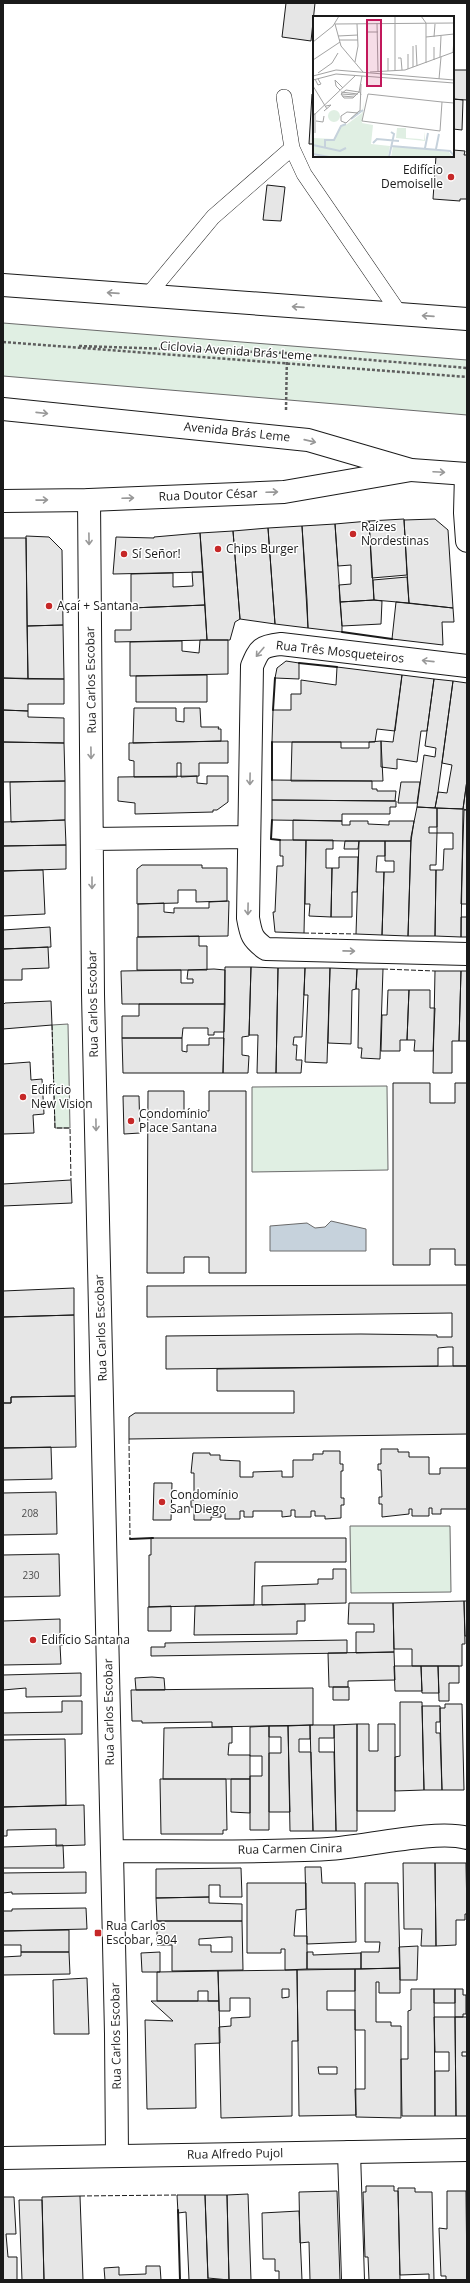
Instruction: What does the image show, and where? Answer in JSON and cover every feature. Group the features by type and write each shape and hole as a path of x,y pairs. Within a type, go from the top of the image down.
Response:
{"street":[{"path":"3,285 467,319"},
{"name":"Avenida Brás Leme","path":"3,409 308,440 411,470 466,472"},
{"name":"Rua Doutor César","path":"3,501 89,500 284,492 411,470"},
{"path":"466,472 465,513 467,541"},
{"name":"Rua Carlos Escobar","path":"89,500 97,1214 112,1851 117,2156"},
{"name":"Rua Três Mosqueteiros","path":"467,666 281,644 266,645 258,651 252,666 249,837 249,925 255,941 266,949 467,954"},
{"path":"92,839 249,837"},
{"name":"Rua Carmen Cinira","path":"112,1851 327,1849 430,1837 460,1836 467,1838"},
{"name":"Rua Alfredo Pujol","path":"3,2158 467,2150"},
{"path":"349,2152 353,2280"}],"lane":[{"path":"284,97 292,148 304,174 400,314"},
{"path":"148,295 213,217 292,148"}],"path":[{"name":"Ciclovia Avenida Brás Leme","path":"3,343 467,377"},
{"path":"42,345 287,353 467,368"},
{"path":"285,437 287,353"}],"green space":[{"path":"3,323 467,360 467,415 3,376"},
{"path":"68,1024 70,1128 55,1128 52,1025"},
{"path":"387,1086 388,1170 252,1172 252,1087"},
{"path":"350,1526 450,1526 451,1592 351,1593"}],"shaded area":[{"path":"331,1221 366,1229 366,1251 270,1251 270,1226 307,1223 315,1228 325,1227"}],"building":[{"path":"286,3 315,3 311,41 282,37"},
{"path":"454,70 467,70 467,100 454,99"},
{"path":"312,94 313,94 313,144 309,144"},
{"path":"454,99 463,100 462,130 454,129"},
{"name":"Edifício Demoiselle","path":"454,150 465,151 464,155 467,155 467,199 460,199 460,201 433,199 436,157 454,157"},
{"path":"267,185 285,187 281,221 263,220"},
{"path":"404,519 407,575 372,578 369,521"},
{"path":"435,519 448,530 453,608 409,603 404,520"},
{"path":"369,521 374,600 340,602 339,585 351,584 351,565 338,566 335,524"},
{"path":"335,524 342,632 308,628 302,526"},
{"path":"302,526 308,628 275,624 268,528"},
{"path":"268,528 275,624 240,619 233,531"},
{"path":"233,531 240,619 235,622 230,640 207,640 200,533"},
{"path":"200,533 203,572 113,574 116,537 154,538"},
{"path":"26,536 49,537 62,550 63,625 27,626"},
{"path":"3,538 26,538 28,679 3,678"},
{"path":"192,572 203,572 205,605 131,608 131,574 173,573 173,587 193,586"},
{"path":"407,577 409,603 374,600 373,580"},
{"path":"382,601 381,624 342,626 340,602"},
{"path":"396,602 453,608 454,622 442,622 443,645 392,639"},
{"path":"205,605 207,640 115,642 115,630 131,630 131,608"},
{"path":"63,625 64,679 28,679 27,626"},
{"path":"200,640 228,640 228,674 130,676 130,642 182,641 182,651 199,653"},
{"path":"286,661 299,663 299,679 275,678 277,668"},
{"path":"337,667 402,675 395,731 377,729 375,742 272,742 273,710 291,710 291,694 301,694 301,680 336,685"},
{"path":"207,675 207,702 136,702 136,676"},
{"path":"402,675 434,679 427,731 421,731 417,762 397,759 397,769 381,767 381,741 393,742"},
{"path":"3,678 64,679 64,704 28,704 28,711 3,710"},
{"path":"434,679 453,681 435,808 417,807 424,755 435,757 436,748 425,746"},
{"path":"453,681 467,683 467,780 463,809 435,808 438,792 447,793 452,765 442,763"},
{"path":"134,708 176,708 176,721 184,722 184,708 200,708 201,727 219,727 218,729 221,729 221,741 133,743"},
{"path":"3,710 28,711 28,717 64,718 64,743 3,742"},
{"path":"228,741 228,763 199,763 199,776 181,777 181,763 177,763 177,777 134,777 134,761 129,760 129,743"},
{"path":"381,741 383,781 291,781 292,742 341,742 341,748 369,748 369,742"},
{"path":"3,742 64,743 65,781 3,782"},
{"path":"197,776 197,783 207,784 207,776 228,776 228,802 217,810 213,810 213,812 135,814 135,803 118,801 118,777"},
{"path":"272,780 372,781 372,789 377,789 377,791 396,791 395,801 272,800"},
{"path":"467,780 467,810 463,809"},
{"path":"65,781 65,820 11,822 10,782"},
{"path":"401,782 420,782 417,803 398,803"},
{"path":"272,800 396,801 396,807 390,807 390,814 342,814 342,821 272,820"},
{"path":"417,807 437,808 437,827 429,827 429,833 437,833 436,865 430,865 430,870 436,870 435,936 408,936 411,837"},
{"path":"437,808 463,809 461,937 435,936 436,870 443,870 444,849 453,849 453,833 437,833"},
{"path":"464,810 467,810 467,904 461,904"},
{"path":"65,820 66,845 3,846 3,822"},
{"path":"293,820 342,821 342,825 350,825 350,821 368,821 368,824 389,825 389,821 414,821 411,841 345,841 293,840"},
{"path":"280,840 306,840 304,933 275,932 273,912 275,912 277,866 283,866 283,856 280,856"},
{"path":"306,840 333,840 333,849 326,849 326,868 332,868 331,917 309,916 310,904 305,904"},
{"path":"345,841 359,841 358,849 344,849"},
{"path":"359,841 385,841 385,856 377,856 376,872 384,872 382,935 356,934"},
{"path":"385,841 411,841 408,936 382,935 384,872 394,872 394,861 385,861"},
{"path":"66,845 66,869 3,871 3,846"},
{"path":"339,857 358,857 357,892 352,892 352,917 331,917 332,868 339,868"},
{"path":"142,865 202,865 202,868 227,868 227,901 196,902 196,890 178,890 178,903 137,904 137,869"},
{"path":"43,870 45,914 3,916 3,871"},
{"path":"229,901 228,936 138,937 138,904 164,903 164,912 174,913 174,908 209,908 209,902"},
{"path":"461,917 467,917 467,937 461,937"},
{"path":"50,927 51,947 3,949 3,930"},
{"path":"199,936 199,946 207,946 207,970 137,970 137,937"},
{"path":"48,947 49,968 22,969 22,980 3,980 3,949"},
{"path":"225,967 251,967 249,1036 242,1037 242,1055 249,1056 248,1073 223,1073"},
{"path":"251,967 278,968 276,1073 257,1073 258,1035 249,1035"},
{"path":"278,968 305,968 302,1037 294,1037 293,1045 297,1045 296,1060 302,1060 301,1073 276,1073"},
{"path":"305,968 330,968 327,1063 305,1062 308,995 304,995"},
{"path":"330,968 357,969 356,989 352,990 351,1044 328,1043"},
{"path":"357,969 383,969 380,1059 361,1058 362,1048 358,1048 359,989 356,989"},
{"path":"181,970 181,983 193,983 193,979 187,979 188,970 225,970 225,1004 122,1004 121,971"},
{"path":"435,971 461,971 459,1041 452,1041 452,1073 433,1073"},
{"path":"461,971 467,971 467,1041 459,1041"},
{"path":"388,990 409,990 407,1040 400,1040 400,1051 381,1051 382,1015 387,1015"},
{"path":"409,990 430,990 430,1008 435,1008 433,1051 414,1051 415,1040 407,1040"},
{"path":"51,1001 52,1025 3,1029 3,1005 5,1003"},
{"path":"139,1004 225,1004 224,1032 214,1032 214,1035 208,1035 208,1028 183,1028 182,1038 122,1038 122,1016 139,1016"},
{"path":"122,1038 182,1038 182,1051 187,1052 187,1045 209,1045 209,1038 224,1038 223,1073 123,1073"},
{"name":"Edifício New Vision","path":"30,1062 31,1080 42,1079 44,1114 33,1115 34,1133 3,1134 3,1064"},
{"path":"393,1083 430,1083 430,1103 455,1103 455,1083 467,1083 467,1265 455,1265 455,1249 430,1249 430,1265 393,1265"},
{"path":"148,1091 184,1091 184,1111 209,1111 209,1091 246,1091 246,1273 209,1273 209,1257 184,1257 184,1273 147,1273"},
{"name":"Condomínio Place Santana","path":"123,1096 139,1096 140,1133 124,1134"},
{"path":"71,1180 72,1203 3,1206 3,1184"},
{"path":"467,1285 467,1366 453,1366 453,1347 448,1347 438,1348 438,1366 166,1369 166,1336 361,1334 437,1335 437,1337 452,1337 452,1313 147,1317 147,1286"},
{"path":"74,1288 74,1315 3,1317 3,1291"},
{"path":"74,1315 75,1396 11,1397 11,1403 3,1403 3,1317"},
{"path":"467,1366 467,1434 129,1439 129,1417 135,1413 294,1413 294,1391 217,1391 217,1369"},
{"path":"75,1396 76,1447 3,1448 3,1403 11,1403 11,1397"},
{"path":"51,1447 52,1479 3,1480 3,1448"},
{"path":"381,1449 398,1449 398,1452 409,1452 409,1457 429,1457 429,1474 440,1474 440,1468 467,1468 467,1509 441,1509 441,1514 432,1514 432,1508 429,1508 429,1516 412,1516 412,1509 409,1509 409,1514 382,1517 382,1504 379,1504 379,1497 382,1497 381,1470 378,1470 378,1464 381,1464"},
{"path":"323,1451 340,1451 340,1464 343,1464 343,1471 341,1471 341,1498 344,1498 344,1505 341,1505 341,1518 325,1519 325,1516 315,1516 315,1511 311,1511 311,1517 295,1517 295,1510 291,1510 291,1516 282,1517 282,1511 253,1511 253,1517 244,1517 244,1511 240,1511 240,1519 225,1519 225,1512 221,1512 221,1517 211,1517 211,1520 194,1520 194,1507 191,1507 191,1500 194,1500 194,1473 191,1473 193,1453 210,1453 210,1455 220,1455 220,1460 240,1461 240,1477 253,1477 253,1472 282,1471 282,1477 293,1477 293,1460 313,1460 313,1454 323,1454"},
{"name":"Condomínio San Diego","path":"154,1483 172,1483 171,1520 153,1520"},
{"path":"56,1492 57,1534 3,1535 3,1493"},
{"path":"151,1538 346,1538 346,1562 255,1562 254,1605 149,1607 149,1555 151,1555"},
{"path":"59,1554 60,1596 3,1597 3,1555"},
{"path":"333,1569 346,1569 346,1603 262,1605 262,1586 318,1584 318,1579 333,1579"},
{"path":"464,1601 467,1601 467,1636 465,1636"},
{"path":"464,1601 465,1644 462,1644 462,1666 412,1666 412,1649 394,1649 393,1603"},
{"path":"349,1603 393,1603 394,1652 356,1653 356,1632 374,1632 374,1624 348,1624"},
{"path":"305,1604 305,1621 297,1621 297,1634 194,1635 195,1606"},
{"path":"171,1606 171,1631 148,1631 148,1607"},
{"name":"Edifício Santana","path":"60,1619 60,1636 63,1636 63,1645 60,1645 61,1664 3,1665 3,1621"},
{"path":"347,1640 347,1653 151,1656 151,1647 165,1647 165,1643"},
{"path":"394,1652 395,1680 348,1681 348,1687 329,1687 328,1653"},
{"path":"394,1666 421,1666 422,1691 395,1691"},
{"path":"421,1666 438,1666 439,1693 422,1693"},
{"path":"438,1666 459,1666 459,1683 449,1683 449,1701 439,1701"},
{"path":"81,1673 81,1696 26,1697 26,1688 3,1690 3,1675"},
{"path":"135,1678 164,1678 165,1690 136,1690"},
{"path":"333,1687 349,1687 349,1700 333,1700"},
{"path":"313,1688 313,1725 212,1727 212,1722 142,1723 142,1721 132,1721 131,1690"},
{"path":"62,1701 82,1701 82,1734 3,1735 3,1713 62,1712"},
{"path":"400,1702 422,1702 424,1790 395,1791 395,1757 400,1756"},
{"path":"445,1704 462,1704 464,1790 442,1790 440,1708 445,1708"},
{"path":"422,1706 440,1706 440,1722 436,1722 436,1733 440,1733 442,1790 424,1790"},
{"path":"357,1724 369,1724 369,1751 378,1751 378,1724 395,1724 395,1811 357,1811"},
{"path":"357,1724 357,1831 336,1831 334,1725"},
{"path":"310,1725 334,1725 334,1738 319,1738 319,1752 334,1752 336,1831 313,1831"},
{"path":"310,1725 310,1739 299,1739 299,1752 311,1752 313,1831 290,1831 288,1726"},
{"path":"269,1726 288,1726 290,1812 269,1812 269,1753 281,1753 281,1737 269,1737"},
{"path":"269,1726 269,1830 250,1830 250,1776 262,1776 262,1756 250,1756 250,1727"},
{"path":"232,1727 232,1743 229,1743 228,1755 250,1755 250,1779 163,1779 164,1728"},
{"path":"65,1739 66,1805 3,1807 3,1740"},
{"path":"160,1779 226,1779 227,1830 223,1830 223,1834 161,1834"},
{"path":"231,1779 250,1779 250,1813 231,1812"},
{"path":"84,1805 85,1845 56,1846 56,1829 7,1830 7,1836 3,1836 3,1807"},
{"path":"63,1845 64,1868 3,1868 3,1847"},
{"path":"403,1863 435,1863 436,1946 421,1946 422,1929 404,1929"},
{"path":"435,1863 466,1863 467,1914 465,1914 465,1920 456,1920 456,1945 436,1946"},
{"path":"305,1867 321,1867 322,1883 355,1883 356,1942 307,1944"},
{"path":"241,1868 242,1897 220,1897 220,1885 209,1885 209,1897 156,1898 156,1869"},
{"path":"86,1872 86,1893 3,1893 3,1873"},
{"path":"247,1883 306,1883 306,1909 296,1910 294,1936 307,1936 307,1969 285,1970 285,1949 281,1949 281,1953 247,1953"},
{"path":"365,1883 398,1883 400,1968 361,1969 361,1952 379,1952 380,1942 365,1942"},
{"path":"209,1897 209,1903 242,1904 242,1921 157,1921 156,1898"},
{"path":"86,1908 87,1929 3,1931 3,1911 12,1911 12,1909"},
{"path":"157,1921 242,1921 243,1970 172,1971 172,1945 157,1945","holes":["232,1937 232,1952 211,1952 211,1945 199,1945 199,1939"]},
{"path":"69,1930 69,1952 21,1952 21,1945 3,1945 3,1931"},
{"path":"418,1946 417,1980 400,1980 399,1947"},
{"path":"21,1952 69,1952 70,1974 3,1975 3,1957 21,1956"},
{"path":"160,1952 160,1972 142,1972 141,1953"},
{"path":"307,1952 313,1952 313,1955 361,1953 361,1969 307,1969"},
{"path":"400,1968 400,1993 379,1993 379,1982 376,1982 376,2022 391,2022 391,2026 401,2026 401,2118 356,2117 355,2089 365,2089 365,2030 355,2030 355,1969"},
{"path":"355,1969 355,1991 327,1991 327,2010 355,2010 356,2115 299,2116 297,1970","holes":["318,2067 337,2067 337,2074 319,2074"]},
{"path":"297,1970 298,2041 292,2041 292,2116 221,2118 219,2027 231,2026 231,2018 250,2017 250,1998 230,1998 230,2011 219,2011 218,1971","holes":["282,1989 289,1989 289,1997 282,1998"]},
{"path":"218,1971 219,2001 208,2001 208,1991 198,1991 198,2001 157,2001 157,1972"},
{"path":"87,1978 89,2034 54,2034 53,1980"},
{"path":"411,1989 434,1989 435,2116 402,2116 401,2059 408,2059 408,2011 411,2010"},
{"path":"434,1989 455,1989 455,2003 434,2003"},
{"path":"455,1989 463,1989 463,1995 466,1995 466,2014 463,2014 463,2017 455,2017"},
{"path":"151,2001 219,2001 220,2043 195,2044 196,2108 147,2109 145,2020 173,2021"},
{"path":"434,2017 455,2017 456,2116 435,2116 435,2071 449,2071 449,2052 435,2052"},
{"path":"455,2017 467,2017 467,2052 462,2052 462,2056 467,2056 467,2116 456,2116"},
{"path":"366,2186 394,2186 394,2191 398,2191 400,2280 369,2280 368,2257 365,2257 363,2192 366,2192"},
{"path":"398,2188 415,2188 415,2192 432,2192 434,2280 429,2280 429,2274 400,2275"},
{"path":"337,2191 340,2280 310,2280 309,2242 300,2243 299,2192"},
{"path":"447,2191 466,2191 467,2280 446,2280 446,2276 441,2276 439,2228 447,2229"},
{"path":"248,2194 251,2280 229,2280 227,2195"},
{"path":"177,2195 205,2195 208,2280 189,2280 186,2212 178,2213"},
{"path":"205,2195 227,2195 229,2280 208,2278"},
{"path":"80,2196 83,2280 44,2280 42,2197"},
{"path":"3,2197 14,2197 16,2234 6,2234 8,2257 17,2257 17,2280 3,2280"},
{"path":"19,2200 42,2200 44,2280 22,2280"},
{"path":"299,2211 302,2280 279,2280 279,2271 275,2271 275,2259 263,2259 262,2213"},
{"path":"146,2266 160,2266 161,2280 105,2280 104,2268 119,2267 119,2275 146,2274"}],"fence":[{"path":"304,933 356,934"},
{"path":"383,969 435,971"},
{"path":"52,1025 55,1128 70,1128 71,1180"},
{"path":"129,1439 130,1539"},
{"path":"80,2196 177,2195"}],"wall":[{"path":"342,632 392,639"},
{"path":"299,663 337,667"},
{"path":"273,710 275,678"},
{"path":"272,742 272,780"},
{"path":"272,820 271,839 280,840"},
{"path":"130,1539 153,1538"},
{"path":"178,2210 180,2280"}],"place":[{"name":"Edifício Demoiselle","path":"451,177"},
{"name":"Raízes Nordestinas","path":"353,534"},
{"name":"Chips Burger","path":"218,549"},
{"name":"Sí Señor!","path":"124,554"},
{"name":"Açaí + Santana","path":"49,606"},
{"name":"Edifício New Vision","path":"23,1097"},
{"name":"Condomínio Place Santana","path":"131,1121"},
{"name":"Condomínio San Diego","path":"162,1502"},
{"name":"Edifício Santana","path":"33,1640"},
{"name":"Rua Carlos Escobar, 304","path":"98,1933"}]}
